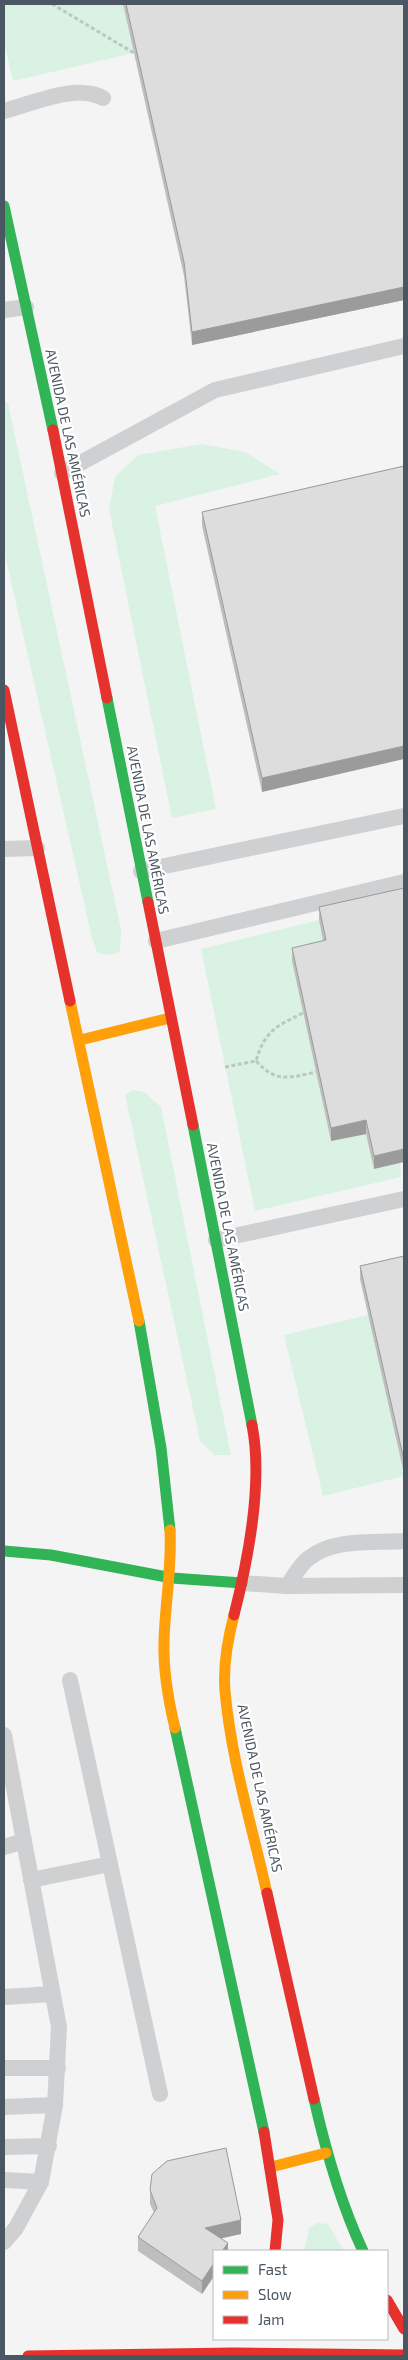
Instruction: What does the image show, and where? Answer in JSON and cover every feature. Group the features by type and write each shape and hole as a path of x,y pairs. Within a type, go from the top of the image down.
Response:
{"main road":[{"name":"AVENIDA DE LAS AMÉRICAS","path":"4,206 62,473 253,1432 255,1497 242,1583 229,1634 225,1689 232,1738 326,2153 362,2250"},
{"path":"4,690 36,848 80,1040 145,1350 160,1438 171,1545 172,1578 166,1607 162,1650 166,1690 241,2020 271,2167 278,2220 275,2250"},
{"path":"80,1040 170,1018"},
{"path":"4,1551 51,1555 172,1578 242,1583"},
{"path":"271,2167 326,2153"},
{"path":"388,2302 404,2329"},
{"path":"234,2352 240,2340"},
{"path":"28,2356 234,2352 404,2355"}],"lane":[{"path":"4,111 70,92 93,92 103,98"},
{"path":"4,310 26,307"},
{"path":"62,473 215,390 404,346"},
{"path":"141,871 404,816"},
{"path":"4,848 36,848"},
{"path":"156,941 404,882"},
{"path":"216,1240 404,1200"},
{"path":"287,1586 308,1558 325,1548 347,1544 404,1541"},
{"path":"242,1583 287,1586 404,1584"},
{"path":"70,1680 160,2094"},
{"path":"4,1735 59,2027 55,2105 41,2182 16,2228 4,2242"},
{"path":"4,1847 24,1841"},
{"path":"31,1880 110,1864"},
{"path":"4,1997 52,1994"},
{"path":"4,2068 58,2068"},
{"path":"4,2107 55,2105"},
{"path":"4,2147 49,2146"},
{"path":"4,2180 41,2182"}],"path":[{"path":"52,4 134,53"},
{"path":"256,1060 261,1044 274,1027 303,1013"},
{"path":"225,1067 256,1060"},
{"path":"256,1060 265,1070 275,1076 292,1077 316,1072"}],"green space":[{"path":"4,4 123,4 134,53 13,81 4,41"},
{"path":"4,402 8,403 121,930 120,952 107,955 97,952 92,938 4,550"},
{"path":"202,444 245,452 280,474 155,506 216,809 172,818 109,509 115,477 138,455"},
{"path":"319,920 326,954 303,1013 331,1141 366,1134 400,1163 401,1177 255,1211 201,949"},
{"path":"133,1090 144,1092 161,1107 231,1455 214,1455 200,1441 125,1095"},
{"path":"368,1315 404,1476 323,1496 284,1335"},
{"path":"317,2223 328,2224 343,2250 304,2250 309,2228"}],"building":[{"path":"126,4 404,4 404,287 192,332 184,262"},
{"path":"404,466 404,746 262,778 202,512"},
{"path":"404,888 404,1149 374,1156 366,1120 331,1128 292,948 326,940 319,907"},
{"path":"404,1256 404,1460 360,1266"},
{"path":"226,2148 241,2220 205,2228 228,2243 223,2250 213,2250 213,2264 202,2281 138,2237 157,2208 150,2190 152,2174 167,2161"}],"traffic: fast":[{"path":"4,206 53,430"},
{"path":"107,698 148,902"},
{"path":"193,1125 252,1425"},
{"path":"139,1321 161,1448 170,1530"},
{"path":"4,1551 51,1555 172,1578 242,1583"},
{"path":"175,1728 264,2132"},
{"path":"314,2099 334,2176 347,2214 363,2250"}],"traffic: slow":[{"path":"70,1001 139,1321"},
{"path":"80,1040 170,1018"},
{"path":"170,1530 164,1663 175,1728"},
{"path":"234,1615 225,1662 225,1691 237,1767 267,1893"},
{"path":"271,2167 326,2153"}],"traffic: jam":[{"path":"53,430 107,698"},
{"path":"4,690 70,1001"},
{"path":"148,902 193,1125"},
{"path":"234,1615 249,1545 255,1495 255,1447 252,1425"},
{"path":"267,1893 314,2099"},
{"path":"264,2132 278,2220 275,2250"},
{"path":"388,2302 404,2329"},
{"path":"28,2356 234,2353 404,2355"}]}
